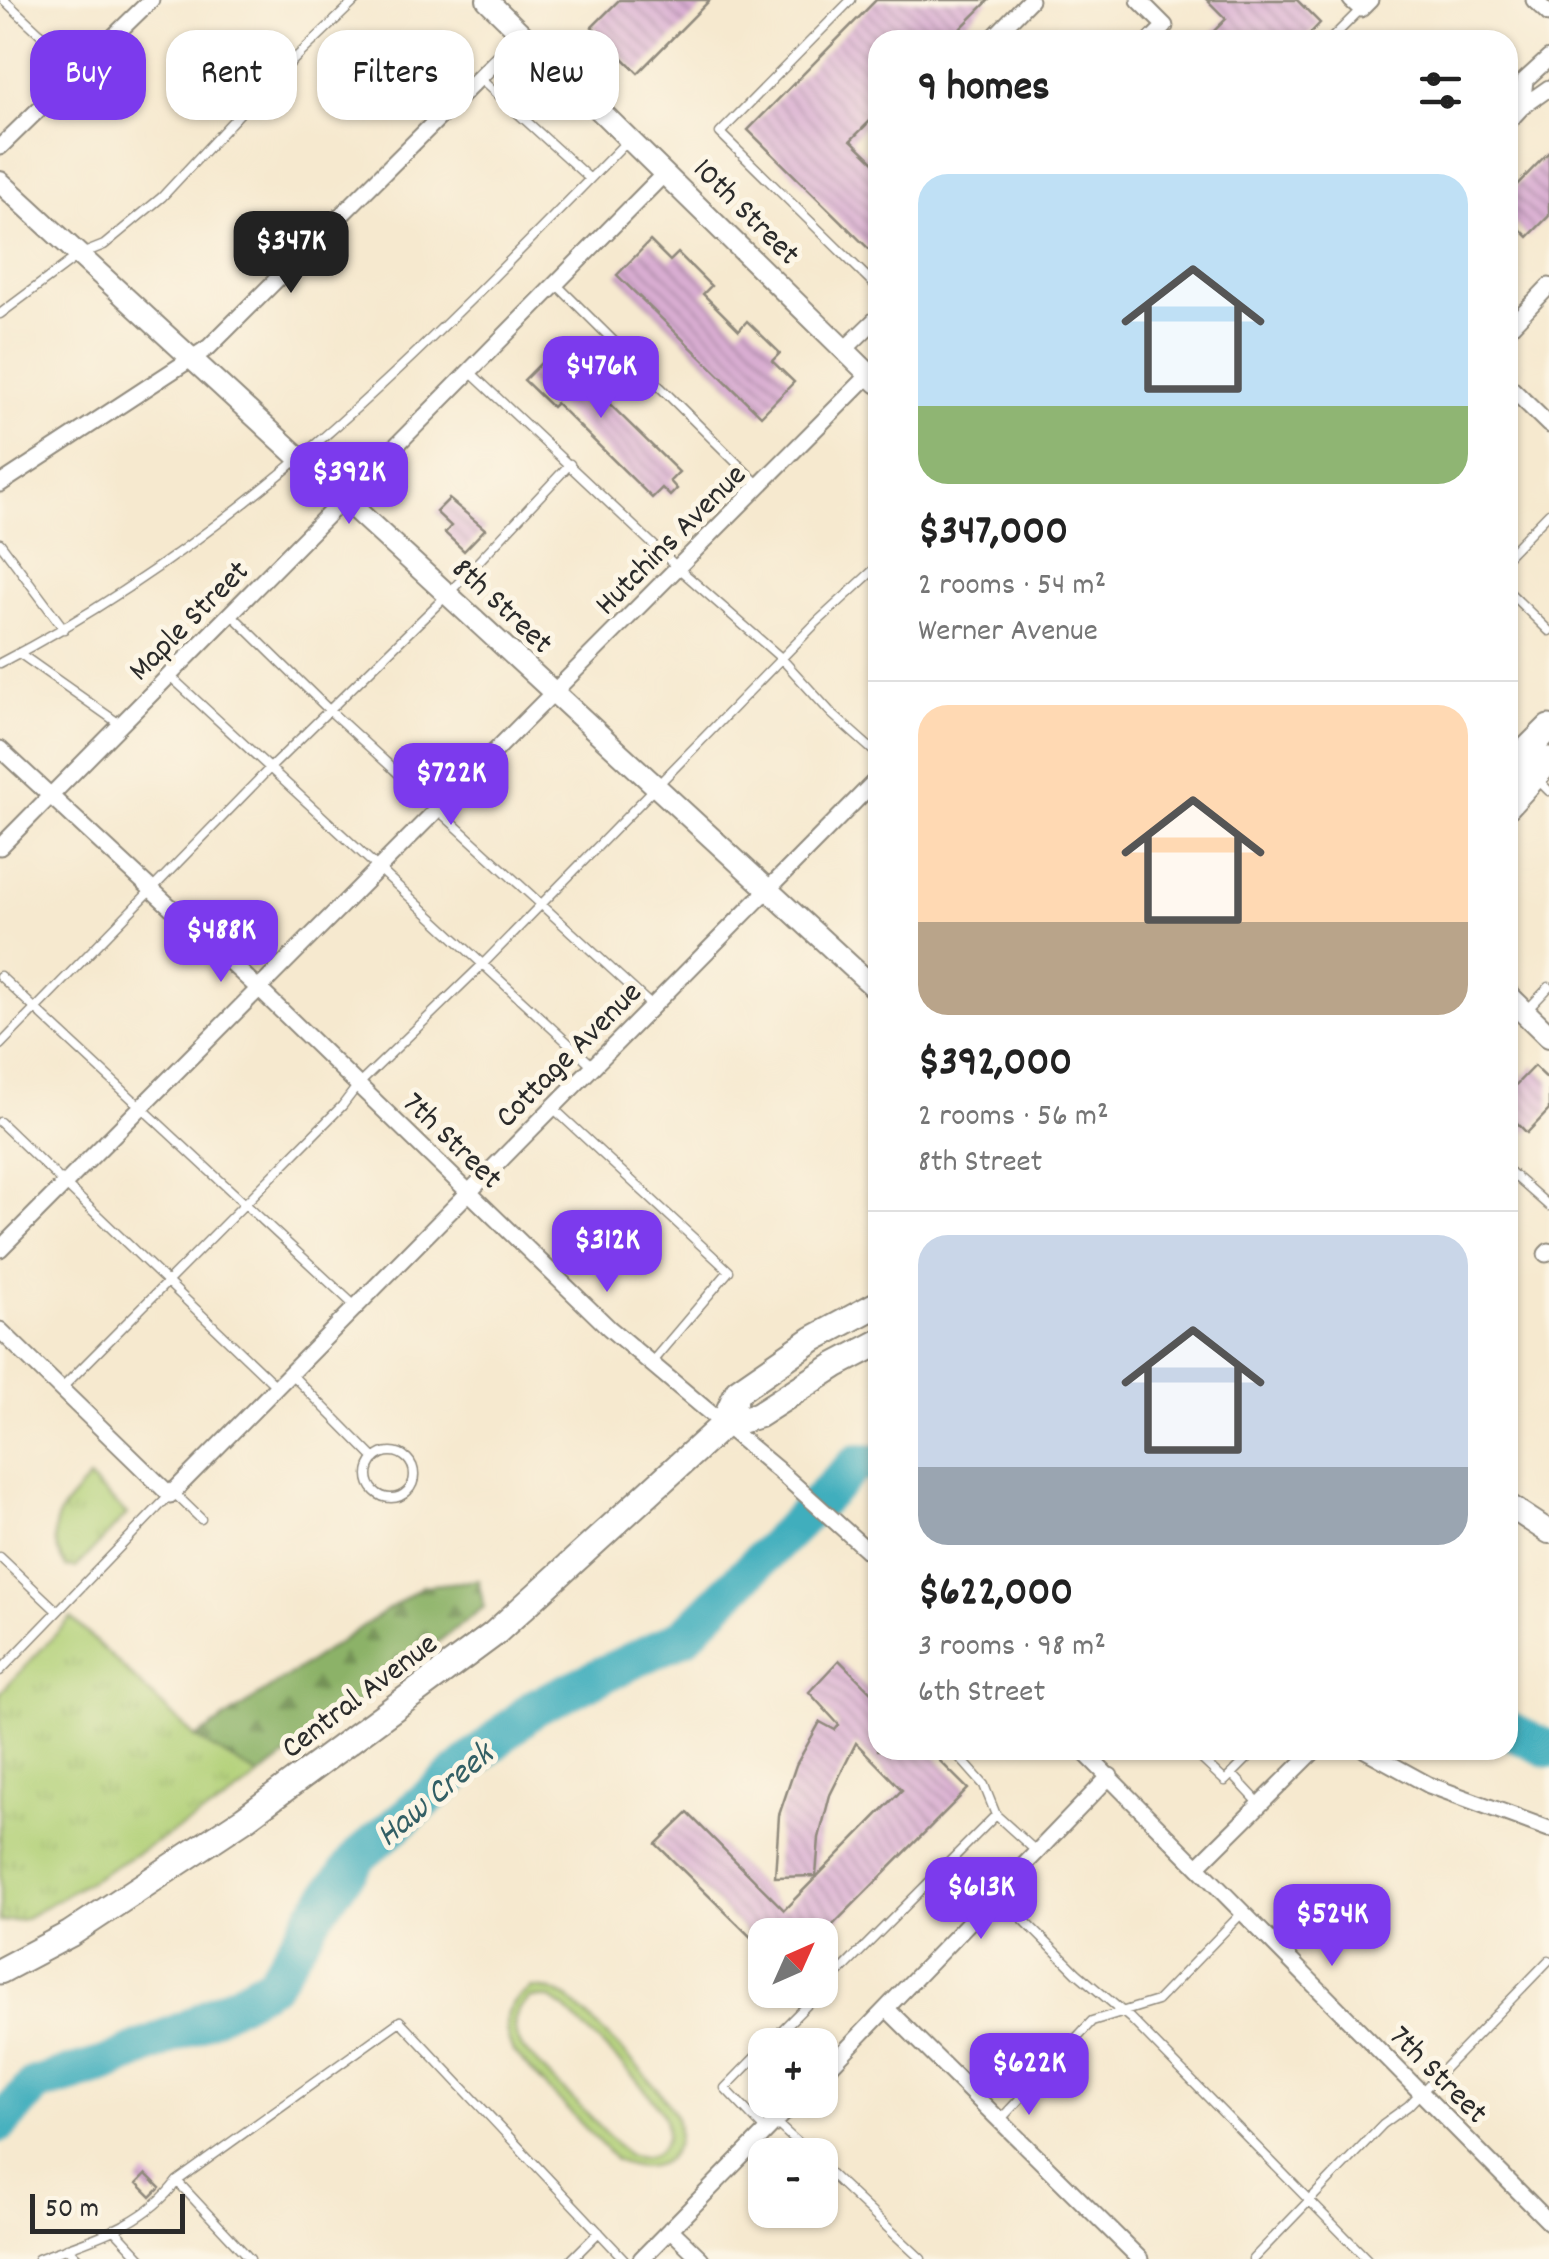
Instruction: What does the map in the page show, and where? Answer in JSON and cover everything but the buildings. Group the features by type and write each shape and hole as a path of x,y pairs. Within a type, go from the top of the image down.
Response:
{"main road":[{"path":"1518,758 1549,728"},
{"path":"1518,797 1544,776"},
{"path":"1518,1006 1549,1036"},
{"name":"Central Avenue","path":"0,1972 70,1934 244,1820 494,1634 722,1426 738,1391 812,1339 868,1309"},
{"name":"Central Avenue","path":"722,1426 758,1415 868,1347"},
{"path":"836,1364 868,1364"},
{"path":"1518,1512 1549,1532"}],"street":[{"path":"120,30 150,0"},
{"name":"10th Street","path":"488,0 517,30"},
{"path":"1000,30 1030,0"},
{"path":"1139,0 1166,26 1162,30"},
{"path":"1534,0 1549,14"},
{"path":"1522,107 1525,80 1549,58"},
{"path":"0,484 212,344 494,63"},
{"path":"1518,111 1549,88"},
{"path":"0,148 30,119"},
{"name":"10th Street","path":"610,120 868,374"},
{"name":"Maple Street","path":"0,847 665,174"},
{"name":"8th Street","path":"0,182 868,981"},
{"path":"1518,319 1549,286"},
{"path":"844,350 868,327"},
{"name":"Hutchins Avenue","path":"0,1250 760,486 868,384"},
{"path":"1518,395 1549,426"},
{"name":"7th Street","path":"0,749 259,989 608,1328 868,1551"},
{"name":"Cottage Avenue","path":"171,1493 868,788"},
{"path":"0,1330 171,1493"},
{"name":"7th Street","path":"1093,1760 1549,2222"},
{"path":"1198,1865 1305,1760"},
{"path":"1383,1760 1429,1785 1549,1829"},
{"path":"838,2058 1110,1776"},
{"path":"887,2008 1140,2259"},
{"path":"641,2259 779,2118"},
{"path":"670,2229 701,2259"}],"lane":[{"path":"4,0 37,30"},
{"path":"0,314 79,255 104,245 162,197 257,95 356,0"},
{"path":"851,0 720,132 868,278"},
{"path":"1338,30 1360,3"},
{"path":"479,78 590,179"},
{"path":"0,663 64,629 211,530 301,460 406,366 629,138"},
{"path":"556,284 760,486"},
{"path":"470,372 678,568 781,658 832,714 868,746"},
{"path":"0,1045 268,770 447,595 570,464"},
{"path":"1518,545 1549,513"},
{"path":"0,543 64,629"},
{"path":"61,1389 781,658 868,575"},
{"path":"1518,601 1549,631"},
{"path":"231,614 329,710 652,1006"},
{"path":"19,654 121,725"},
{"path":"170,676 593,1066"},
{"path":"0,976 355,1306"},
{"path":"1518,1003 1549,987"},
{"path":"552,1106 730,1272 650,1364"},
{"path":"0,1122 276,1386"},
{"path":"1518,1179 1549,1206"},
{"path":"290,1373 374,1459"},
{"path":"389,1452 404,1456 414,1476 408,1490 396,1498 376,1492 368,1480 374,1459 389,1452"},
{"path":"0,1671 171,1493 201,1519"},
{"path":"0,1557 57,1612"},
{"path":"966,1760 984,1785 996,1815 1037,1852"},
{"path":"1203,1760 1225,1781 1246,1760"},
{"path":"1232,1774 1260,1804"},
{"path":"784,2028 996,1815"},
{"path":"997,1893 1122,2012 1368,2259"},
{"path":"1000,2120 1092,2022 1157,2000 1244,1912"},
{"path":"1253,2259 1382,2124 1408,2106 1549,1960"},
{"path":"38,2259 140,2218 163,2200 176,2181 400,2021 624,2259"},
{"path":"748,2064 725,2088 748,2108"},
{"path":"760,2118 786,2138"},
{"path":"176,2181 250,2259"},
{"path":"838,2181 921,2259"},
{"path":"114,2229 142,2259"},
{"path":"572,2259 600,2232"},
{"path":"67,2248 78,2259"}],"green space":[{"path":"89,1479 127,1514 76,1568 66,1567 58,1553 55,1529 63,1509"},
{"path":"478,1580 484,1607 260,1776 196,1738 423,1586"},
{"path":"71,1618 196,1738 260,1776 227,1801 24,1919 0,1922 0,1693"},
{"path":"532,1988 551,1990 568,1998 661,2094 677,2122 678,2136 669,2157 661,2163 640,2167 616,2160 513,2052 507,2016 515,2002","holes":["531,1998 549,1998 604,2047 657,2105 667,2132 655,2154 642,2158 627,2155 523,2049 515,2028 519,2009"]}],"waterway":[{"name":"Haw Creek","path":"0,2124 36,2084 104,2065 192,2026 273,1982 314,1916 359,1856 535,1707 684,1636 857,1463 868,1463"},
{"name":"Haw Creek","path":"1518,1735 1549,1749"}]}
